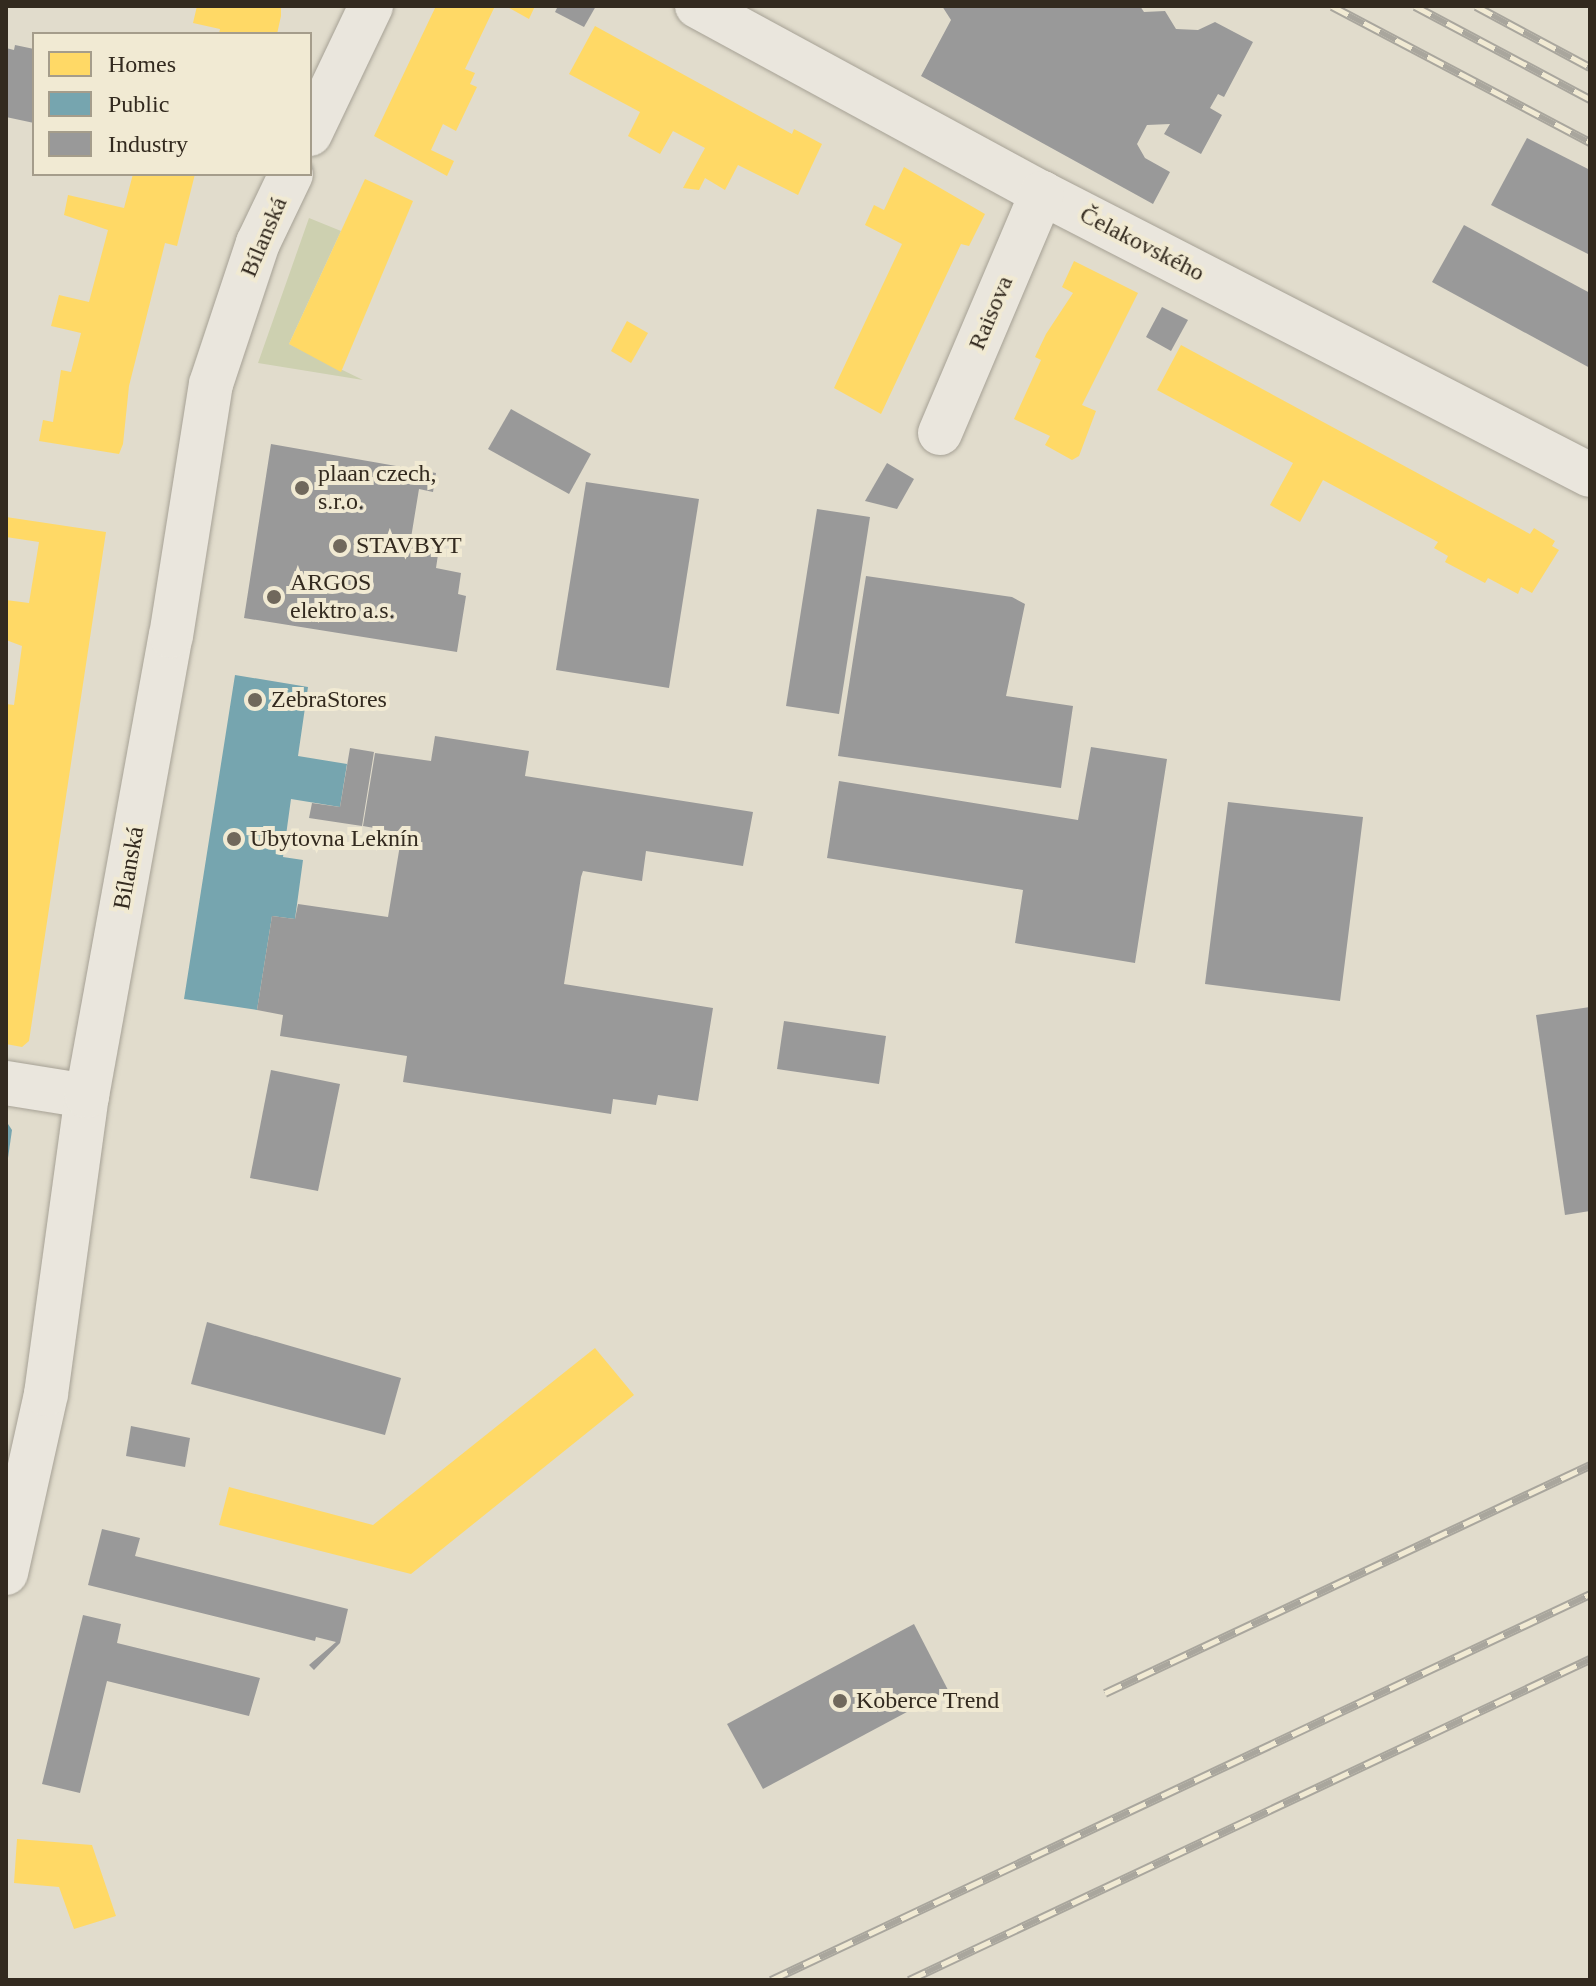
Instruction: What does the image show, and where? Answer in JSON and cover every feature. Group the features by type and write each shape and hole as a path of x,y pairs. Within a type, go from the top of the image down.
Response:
{"street":[{"path":"312,130 371,6"},
{"name":"Čelakovského","path":"697,6 1042,193 1590,475"},
{"name":"Bílanská","path":"6,1573 46,1394 87,1096 171,636 211,384 258,243 290,176"},
{"name":"Raisova","path":"940,433 1042,193"},
{"path":"6,1083 87,1096"}],"green space":[{"path":"309,218 341,231 289,344 363,380 258,363"}],"building: Homes":[{"path":"197,6 281,6 277,32 219,32 220,29 193,23"},
{"path":"436,6 495,6 465,69 475,73 470,84 477,87 456,131 443,124 431,150 454,161 447,176 374,136"},
{"path":"506,6 535,6 529,19"},
{"path":"595,26 792,134 794,129 822,144 798,195 738,165 725,190 705,178 699,190 683,188 705,148 673,131 660,154 628,136 640,112 569,74"},
{"path":"904,167 985,214 969,246 961,244 881,414 834,388 902,244 865,225 874,205 884,210"},
{"path":"132,176 194,176 177,246 165,243 129,386 123,444 119,454 39,441 43,420 53,422 61,370 71,372 81,333 51,326 59,295 89,302 108,230 64,215 68,195 124,208"},
{"path":"365,179 413,201 341,372 289,344"},
{"path":"1074,261 1138,293 1082,405 1096,411 1079,456 1072,460 1045,445 1050,436 1014,419 1041,360 1035,357 1073,293 1062,287"},
{"path":"627,321 648,333 631,363 611,351"},
{"path":"1181,345 1530,534 1534,528 1555,541 1552,546 1559,550 1532,593 1521,587 1518,594 1488,578 1485,583 1445,562 1448,556 1434,548 1438,542 1323,480 1300,522 1270,505 1293,463 1157,390"},
{"path":"6,517 106,532 29,1041 22,1047 6,1044 6,704 14,705 22,646 6,640 6,600 29,603 39,542 6,537"},
{"path":"595,1348 634,1395 411,1574 219,1525 229,1487 373,1525"},
{"path":"17,1839 92,1845 116,1916 74,1929 59,1887 14,1883"}],"building: Public":[{"path":"235,675 308,687 298,756 347,764 340,807 291,799 283,857 303,860 295,919 272,916 257,1010 184,999"},
{"path":"6,1121 12,1130 8,1158 6,1158"}],"building: Industry":[{"path":"558,6 596,6 584,27 555,12"},
{"path":"942,6 1140,6 1144,12 1165,11 1176,29 1198,30 1215,22 1253,42 1224,97 1218,94 1210,108 1222,115 1201,154 1164,134 1170,124 1147,125 1137,144 1145,158 1170,172 1153,204 921,76 951,20"},
{"path":"15,45 32,49 32,123 6,117 6,48 14,50"},
{"path":"1527,138 1590,170 1590,255 1491,205"},
{"path":"1464,225 1590,293 1590,368 1432,282"},
{"path":"1162,307 1188,320 1171,351 1146,337"},
{"path":"511,409 591,454 569,494 488,449"},
{"name":"STAVBYT","path":"271,444 436,473 433,492 419,489 410,544 439,548 436,568 461,573 458,594 466,596 457,652 244,618"},
{"path":"887,463 914,479 897,509 865,501"},
{"path":"586,482 699,499 669,688 556,670"},
{"path":"817,509 870,517 839,714 786,706"},
{"path":"866,576 1012,597 1025,604 1006,696 1073,706 1061,788 838,756"},
{"path":"435,736 529,751 525,776 753,812 743,866 646,851 642,881 583,871 581,877 564,984 713,1008 698,1101 658,1095 656,1105 613,1099 611,1114 403,1082 407,1056 280,1036 283,1015 257,1010 272,916 295,919 298,904 388,917 402,833 363,826 375,753 431,761"},
{"path":"1091,747 1167,759 1135,963 1015,943 1023,890 827,858 839,781 1078,820"},
{"path":"350,748 374,752 362,826 309,818 312,803 340,807"},
{"path":"1228,802 1363,817 1340,1001 1205,984"},
{"path":"1590,1007 1590,1211 1565,1215 1536,1015"},
{"path":"784,1021 886,1036 879,1084 777,1069"},
{"path":"271,1070 340,1084 318,1191 250,1178"},
{"path":"207,1322 401,1378 385,1435 191,1384"},
{"path":"131,1426 190,1438 185,1467 126,1456"},
{"path":"102,1529 140,1538 135,1556 348,1609 340,1643 314,1670 309,1665 336,1642 316,1637 315,1641 88,1585"},
{"path":"83,1615 121,1624 117,1643 260,1678 249,1716 107,1681 80,1793 42,1784"},
{"path":"914,1624 948,1690 763,1789 727,1724"}],"railway":[{"path":"1332,6 1590,142"},
{"path":"1415,6 1590,99"},
{"path":"1476,6 1590,67"},
{"path":"1105,1693 1590,1465"},
{"path":"771,1980 1590,1594"},
{"path":"909,1980 1590,1659"}],"place":[{"name":"plaan czech, s.r.o.","path":"302,488"},
{"name":"STAVBYT","path":"340,546"},
{"name":"ARGOS elektro a.s.","path":"274,597"},
{"name":"ZebraStores","path":"255,700"},
{"name":"Ubytovna Leknín","path":"234,839"},
{"name":"Koberce Trend","path":"840,1701"}]}
